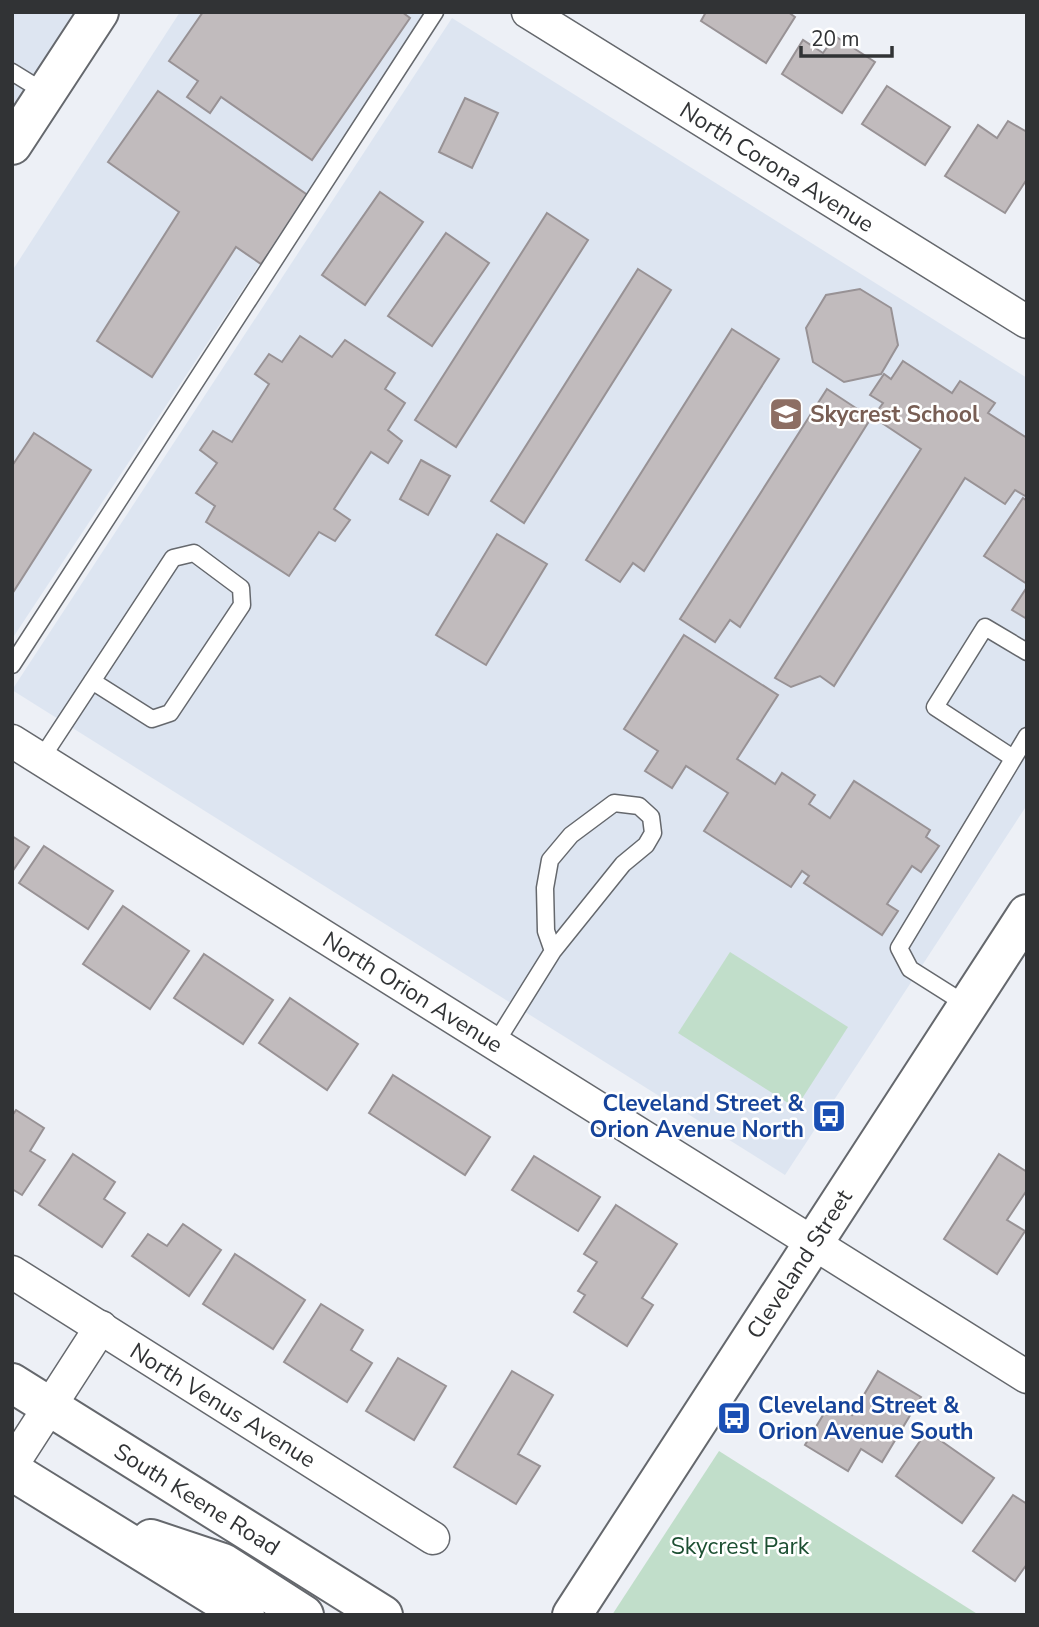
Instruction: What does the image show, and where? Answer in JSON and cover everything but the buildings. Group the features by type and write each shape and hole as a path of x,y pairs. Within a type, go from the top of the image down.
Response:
{"main road":[{"path":"12,145 99,12"},
{"name":"Cleveland Street","path":"572,1615 1027,914"},
{"name":"South Keene Road","path":"12,1383 383,1615"},
{"path":"12,1471 244,1615"},
{"path":"89,1518 223,1563 304,1615"}],"street":[{"name":"North Corona Avenue","path":"528,12 1027,322"},
{"name":"North Orion Avenue","path":"12,741 1027,1377"},
{"name":"North Venus Avenue","path":"12,1272 433,1538"},
{"path":"12,1465 101,1327"}],"lane":[{"path":"12,665 435,12"},
{"path":"12,72 46,93"},
{"path":"41,759 92,681 173,558 194,553 241,588 242,605 170,713 152,719 92,681"},
{"path":"1013,758 935,707 985,627 1027,652"},
{"path":"967,1005 910,969 899,948 1027,736"},
{"path":"495,1044 553,951 623,864 646,845 653,832 651,817 639,806 614,803 571,835 550,860 545,888 546,931 553,951"}],"shaded area":[{"path":"12,12 78,12 12,114"},
{"path":"180,12 426,12 12,639 12,271"},
{"path":"452,18 1027,378 1027,805 785,1175 12,690"}],"green space":[{"path":"730,952 848,1027 796,1108 678,1033"},
{"name":"Skycrest Park","path":"719,1451 979,1615 612,1615"}],"place":[{"name":"Skycrest School","path":"786,414"},
{"name":"Cleveland Street & Orion Avenue North","path":"829,1116"},
{"name":"Cleveland Street & Orion Avenue South","path":"734,1418"}]}
